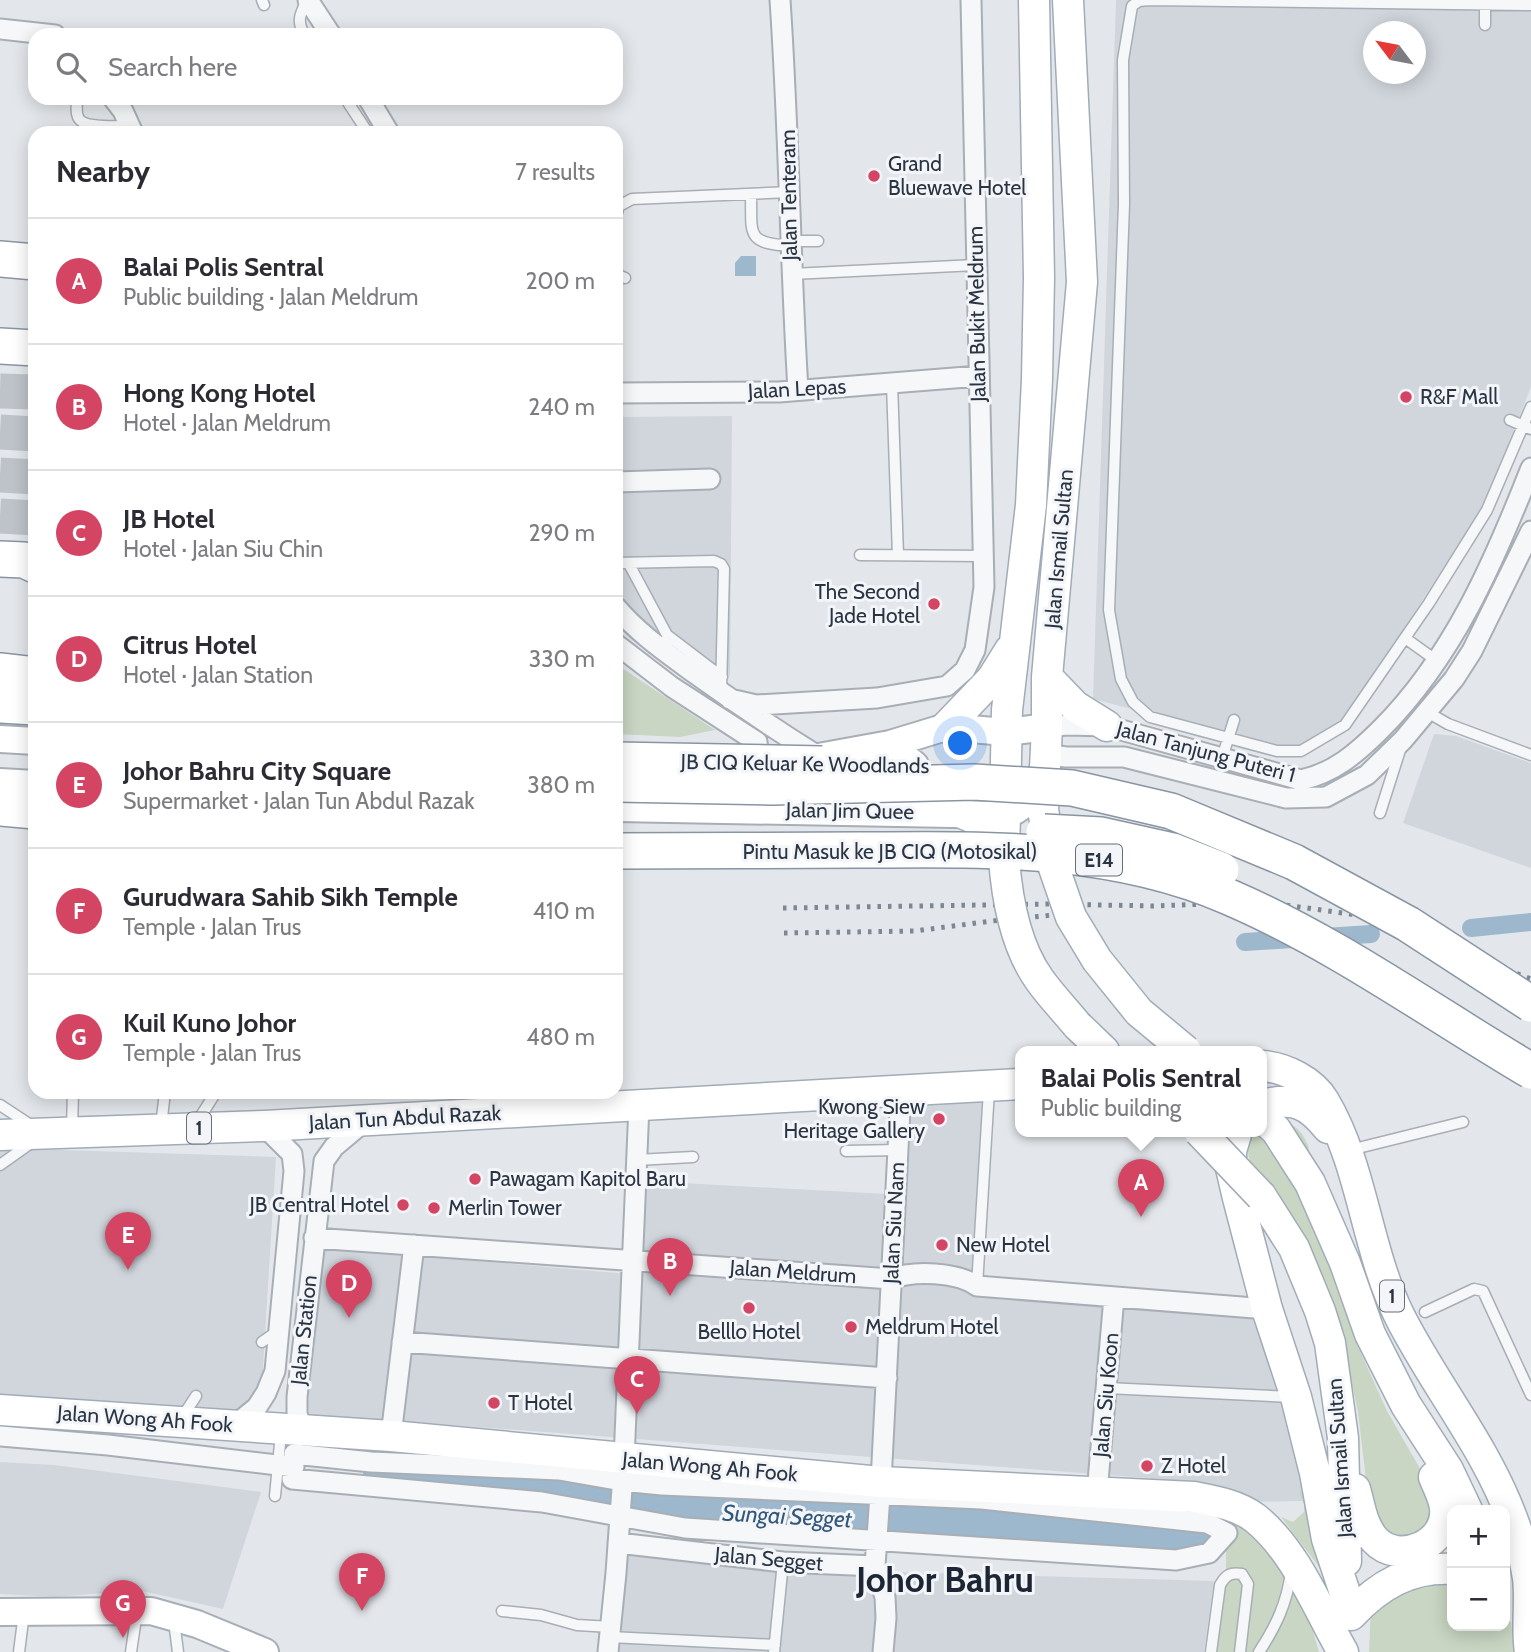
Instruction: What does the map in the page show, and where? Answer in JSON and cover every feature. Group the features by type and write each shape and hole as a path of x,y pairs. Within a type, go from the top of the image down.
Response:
{"highway":[{"path":"0,259 28,261"},
{"path":"0,346 28,348"},
{"path":"0,559 28,562"},
{"path":"0,671 28,674"},
{"path":"0,681 28,682"},
{"path":"0,696 28,697"},
{"path":"0,705 28,707"},
{"name":"JB CIQ Keluar Ke Woodlands","path":"624,787 994,765 1092,774 1175,790 1253,819 1334,861 1376,884 1531,982"},
{"path":"624,787 772,787 974,782 1072,788 1171,811 1294,862 1408,924 1531,1004"},
{"name":"E14","path":"624,787 922,827 1101,835 1173,851 1314,912 1531,1046"},
{"path":"0,808 28,810"},
{"path":"0,824 28,826"},
{"name":"Pintu Masuk ke JB CIQ (Motosikal)","path":"623,851 978,849 1040,852 1166,874 1227,896 1296,929 1356,962 1531,1071"}],"main road":[{"name":"Jalan Ismail Sultan","path":"1033,2 1039,278 1037,379 1031,505 1013,644 1006,732 1007,815 1004,853 1009,899 1020,940 1038,978 1077,1025 1099,1046"},
{"name":"Jalan Ismail Sultan","path":"1073,7 1083,282 1047,677 1043,810 1052,862 1071,916 1097,960 1139,1012 1180,1046"},
{"path":"946,727 992,679 1013,644"},
{"path":"1047,677 1075,706 1107,726"},
{"path":"624,787 748,766 821,758 890,744 946,727 1006,732 1046,740 1040,783 1035,793 1019,810 1007,815"},
{"path":"0,739 28,741"},
{"path":"884,811 903,797 918,777 915,765 890,744"},
{"path":"0,782 28,784"},
{"name":"Jalan Jim Quee","path":"624,787 884,811 1007,815"},
{"path":"962,813 986,824 997,833 1004,853"},
{"name":"1","path":"1267,1067 1311,1084 1324,1100 1347,1151 1399,1315 1483,1459 1526,1542 1528,1641"},
{"name":"Jalan Tun Abdul Razak","path":"7,1125 57,1133 264,1126 1015,1084"},
{"path":"1267,1104 1278,1101 1303,1104 1315,1112 1347,1151"},
{"path":"1267,1122 1276,1130 1310,1183 1345,1263 1370,1334 1406,1405 1446,1507 1445,1521 1434,1538 1420,1548 1407,1552 1391,1551 1376,1541 1363,1521 1343,1438"},
{"name":"Jalan Ismail Sultan","path":"1205,1137 1261,1196 1294,1248 1330,1343 1343,1438 1349,1609 1345,1652"},
{"path":"1235,1137 1231,1151 1231,1168 1267,1309 1296,1397 1315,1473 1327,1539 1349,1609 1388,1582 1412,1573 1447,1569"},
{"path":"1406,1405 1448,1470 1464,1505"},
{"name":"Jalan Wong Ah Fook","path":"2,1415 235,1424 391,1436 623,1475 880,1494 1097,1493 1194,1497 1225,1503 1253,1517 1292,1560 1345,1652"},
{"path":"1510,1597 1528,1641"},
{"path":"12,1612 137,1611 173,1616 265,1652"}],"street":[{"path":"307,0 326,28"},
{"name":"Jalan Tenteram","path":"780,0 793,152 790,192 791,274 798,390"},
{"name":"Jalan Bukit Meldrum","path":"724,689 756,705 877,698 947,686 965,670 975,650 984,587 971,0"},
{"path":"0,29 28,32"},
{"path":"117,105 130,126"},
{"path":"372,105 385,126"},
{"name":"Jalan Lepas","path":"623,393 765,393 979,376"},
{"name":"Jalan Tanjung Puteri 1","path":"1531,468 1510,521 1452,639 1409,699 1360,750 1322,775 1301,780 1107,726 1067,724 1046,740 1066,757 1124,757 1286,798 1326,797 1367,775 1403,740 1454,679 1472,651 1531,531"},
{"path":"623,482 710,479"},
{"path":"1480,585 1501,593"},
{"path":"623,616 628,622 666,644 821,758"},
{"path":"623,648 672,687 757,743 758,756 748,766"},
{"path":"1043,810 1069,778 1084,765 1102,756"},
{"name":"Jalan Siu Nam","path":"875,1566 901,1090"},
{"path":"610,1639 623,1475 639,1105"},
{"name":"Jalan Station","path":"292,1430 297,1414 324,1161 334,1147 365,1121"},
{"name":"Jalan Station","path":"235,1424 257,1407 269,1388 275,1371 279,1330 294,1171 292,1154 264,1126"},
{"name":"Jalan Meldrum","path":"314,1238 891,1279 907,1273 965,1278 977,1286 1267,1309"},
{"path":"391,1436 414,1245"},
{"name":"Jalan Siu Koon","path":"1097,1493 1115,1297"},
{"path":"402,1342 887,1378"},
{"path":"2,1415 286,1466"},
{"path":"286,1466 295,1454 371,1462 623,1475"},
{"path":"286,1466 292,1479 542,1502 685,1528 877,1538 1176,1560 1209,1553 1227,1533 1207,1523 982,1499 880,1494"},
{"name":"Jalan Segget","path":"618,1543 783,1563 875,1566"},
{"path":"875,1566 885,1597 887,1618 883,1652"}],"lane":[{"path":"300,28 299,19 307,0"},
{"path":"1531,5 1139,1 1131,9 1122,60 1124,204 1109,610 1121,679 1133,702 1150,717 1277,751 1301,751 1319,743 1345,725 1405,638 1487,510 1527,427 1531,407"},
{"path":"1485,4 1485,25"},
{"path":"77,105 80,121 98,126"},
{"path":"350,105 363,126"},
{"path":"623,204 632,199 790,192"},
{"path":"751,194 751,229 754,236 767,244 818,241"},
{"path":"791,274 976,265"},
{"path":"892,384 898,555"},
{"path":"1510,420 1527,427"},
{"path":"860,555 982,556"},
{"path":"623,564 714,561 721,564 724,569 724,689"},
{"path":"629,564 666,644"},
{"path":"1405,638 1437,661"},
{"path":"1427,712 1448,724 1531,755"},
{"path":"1222,758 1234,720"},
{"path":"1380,813 1403,740"},
{"path":"977,1286 990,1086"},
{"path":"0,1165 57,1133 70,1099"},
{"path":"161,1129 164,1099"},
{"path":"193,1128 212,1099"},
{"path":"516,1099 537,1111"},
{"path":"0,1105 7,1125"},
{"path":"0,1111 7,1125"},
{"path":"1347,1151 1463,1122"},
{"path":"846,1151 898,1150"},
{"path":"636,1160 693,1157"},
{"path":"1425,1312 1474,1289 1483,1292 1531,1395"},
{"path":"262,1342 279,1330"},
{"path":"1107,1388 1296,1397"},
{"path":"179,1421 196,1396"},
{"path":"275,1496 286,1466 292,1430"},
{"path":"1259,1652 1275,1628 1287,1596 1292,1560"},
{"path":"502,1611 541,1615 577,1625 610,1639 775,1648 783,1563"},
{"path":"1210,1652 1220,1585 1225,1576 1232,1572 1242,1574 1248,1584 1240,1652"},
{"path":"131,1652 137,1611"},
{"path":"12,1612 19,1652"},
{"path":"173,1616 178,1652"}],"shaded area":[{"name":"R&F Mall","path":"1116,0 1531,0 1531,387 1484,506 1344,720 1301,748 1276,746 1093,699"},
{"path":"732,416 730,676 661,643 623,605 623,417"},
{"path":"1434,734 1456,736 1531,763 1531,868 1403,823"},
{"path":"911,1100 993,1101 980,1291 1264,1315 1306,1501 1248,1502 1199,1482 294,1413 316,1247 640,1275 646,1181 905,1195"},
{"path":"0,1148 276,1157 260,1416 0,1401"},
{"path":"0,1462 54,1465 261,1492 223,1609 138,1590 56,1597 0,1594"},
{"path":"626,1550 789,1569 1214,1581 1204,1652 619,1652"}],"green space":[{"path":"623,669 715,730 680,737 623,734"},
{"path":"1282,1121 1292,1125 1304,1136 1308,1145 1336,1287 1359,1349 1387,1411 1422,1472 1437,1515 1410,1541 1379,1533 1367,1488 1358,1412 1342,1339 1249,1159 1251,1138 1267,1137 1267,1127"},
{"path":"1305,1483 1323,1572 1281,1517 1293,1522 1304,1512 1304,1504 1299,1494"},
{"path":"1226,1514 1254,1533 1281,1570 1309,1618 1319,1652 1216,1652 1226,1581"},
{"path":"1447,1583 1447,1631 1510,1631 1510,1621 1515,1652 1369,1652 1371,1607 1403,1592"}],"water":[{"path":"741,256 756,256 756,276 735,276 735,263"}],"waterway":[{"path":"1471,928 1531,922"},
{"path":"1245,942 1371,934"},
{"name":"Sungai Segget","path":"379,1474 552,1486 609,1502 643,1507 859,1520 933,1518 1198,1535"}],"tunnel":[{"path":"0,391 28,392"},
{"path":"0,432 28,434"},
{"path":"0,475 28,477"},
{"path":"0,516 28,518"}],"railway":[{"path":"783,908 1049,904 1153,906 1264,902 1364,916 1531,979"},
{"path":"784,933 915,931 1073,913"}],"place":[{"name":"Grand Bluewave Hotel","path":"874,176"},
{"name":"R&F Mall","path":"1406,397"},
{"name":"The Second Jade Hotel","path":"934,604"},
{"name":"Kwong Siew Heritage Gallery","path":"939,1119"},
{"name":"Pawagam Kapitol Baru","path":"475,1179"},
{"name":"JB Central Hotel","path":"403,1205"},
{"name":"Merlin Tower","path":"434,1208"},
{"name":"Balai Polis Sentral","path":"1141,1217"},
{"name":"New Hotel","path":"942,1245"},
{"name":"Johor Bahru City Square","path":"128,1270"},
{"name":"Hong Kong Hotel","path":"670,1296"},
{"name":"Belllo Hotel","path":"749,1308"},
{"name":"Citrus Hotel","path":"349,1318"},
{"name":"Meldrum Hotel","path":"851,1327"},
{"name":"T Hotel","path":"494,1403"},
{"name":"JB Hotel","path":"637,1414"},
{"name":"Z Hotel","path":"1147,1466"},
{"name":"Gurudwara Sahib Sikh Temple","path":"362,1611"},
{"name":"Kuil Kuno Johor","path":"123,1638"}],"district":[{"name":"Johor Bahru","path":"945,1580"}]}
